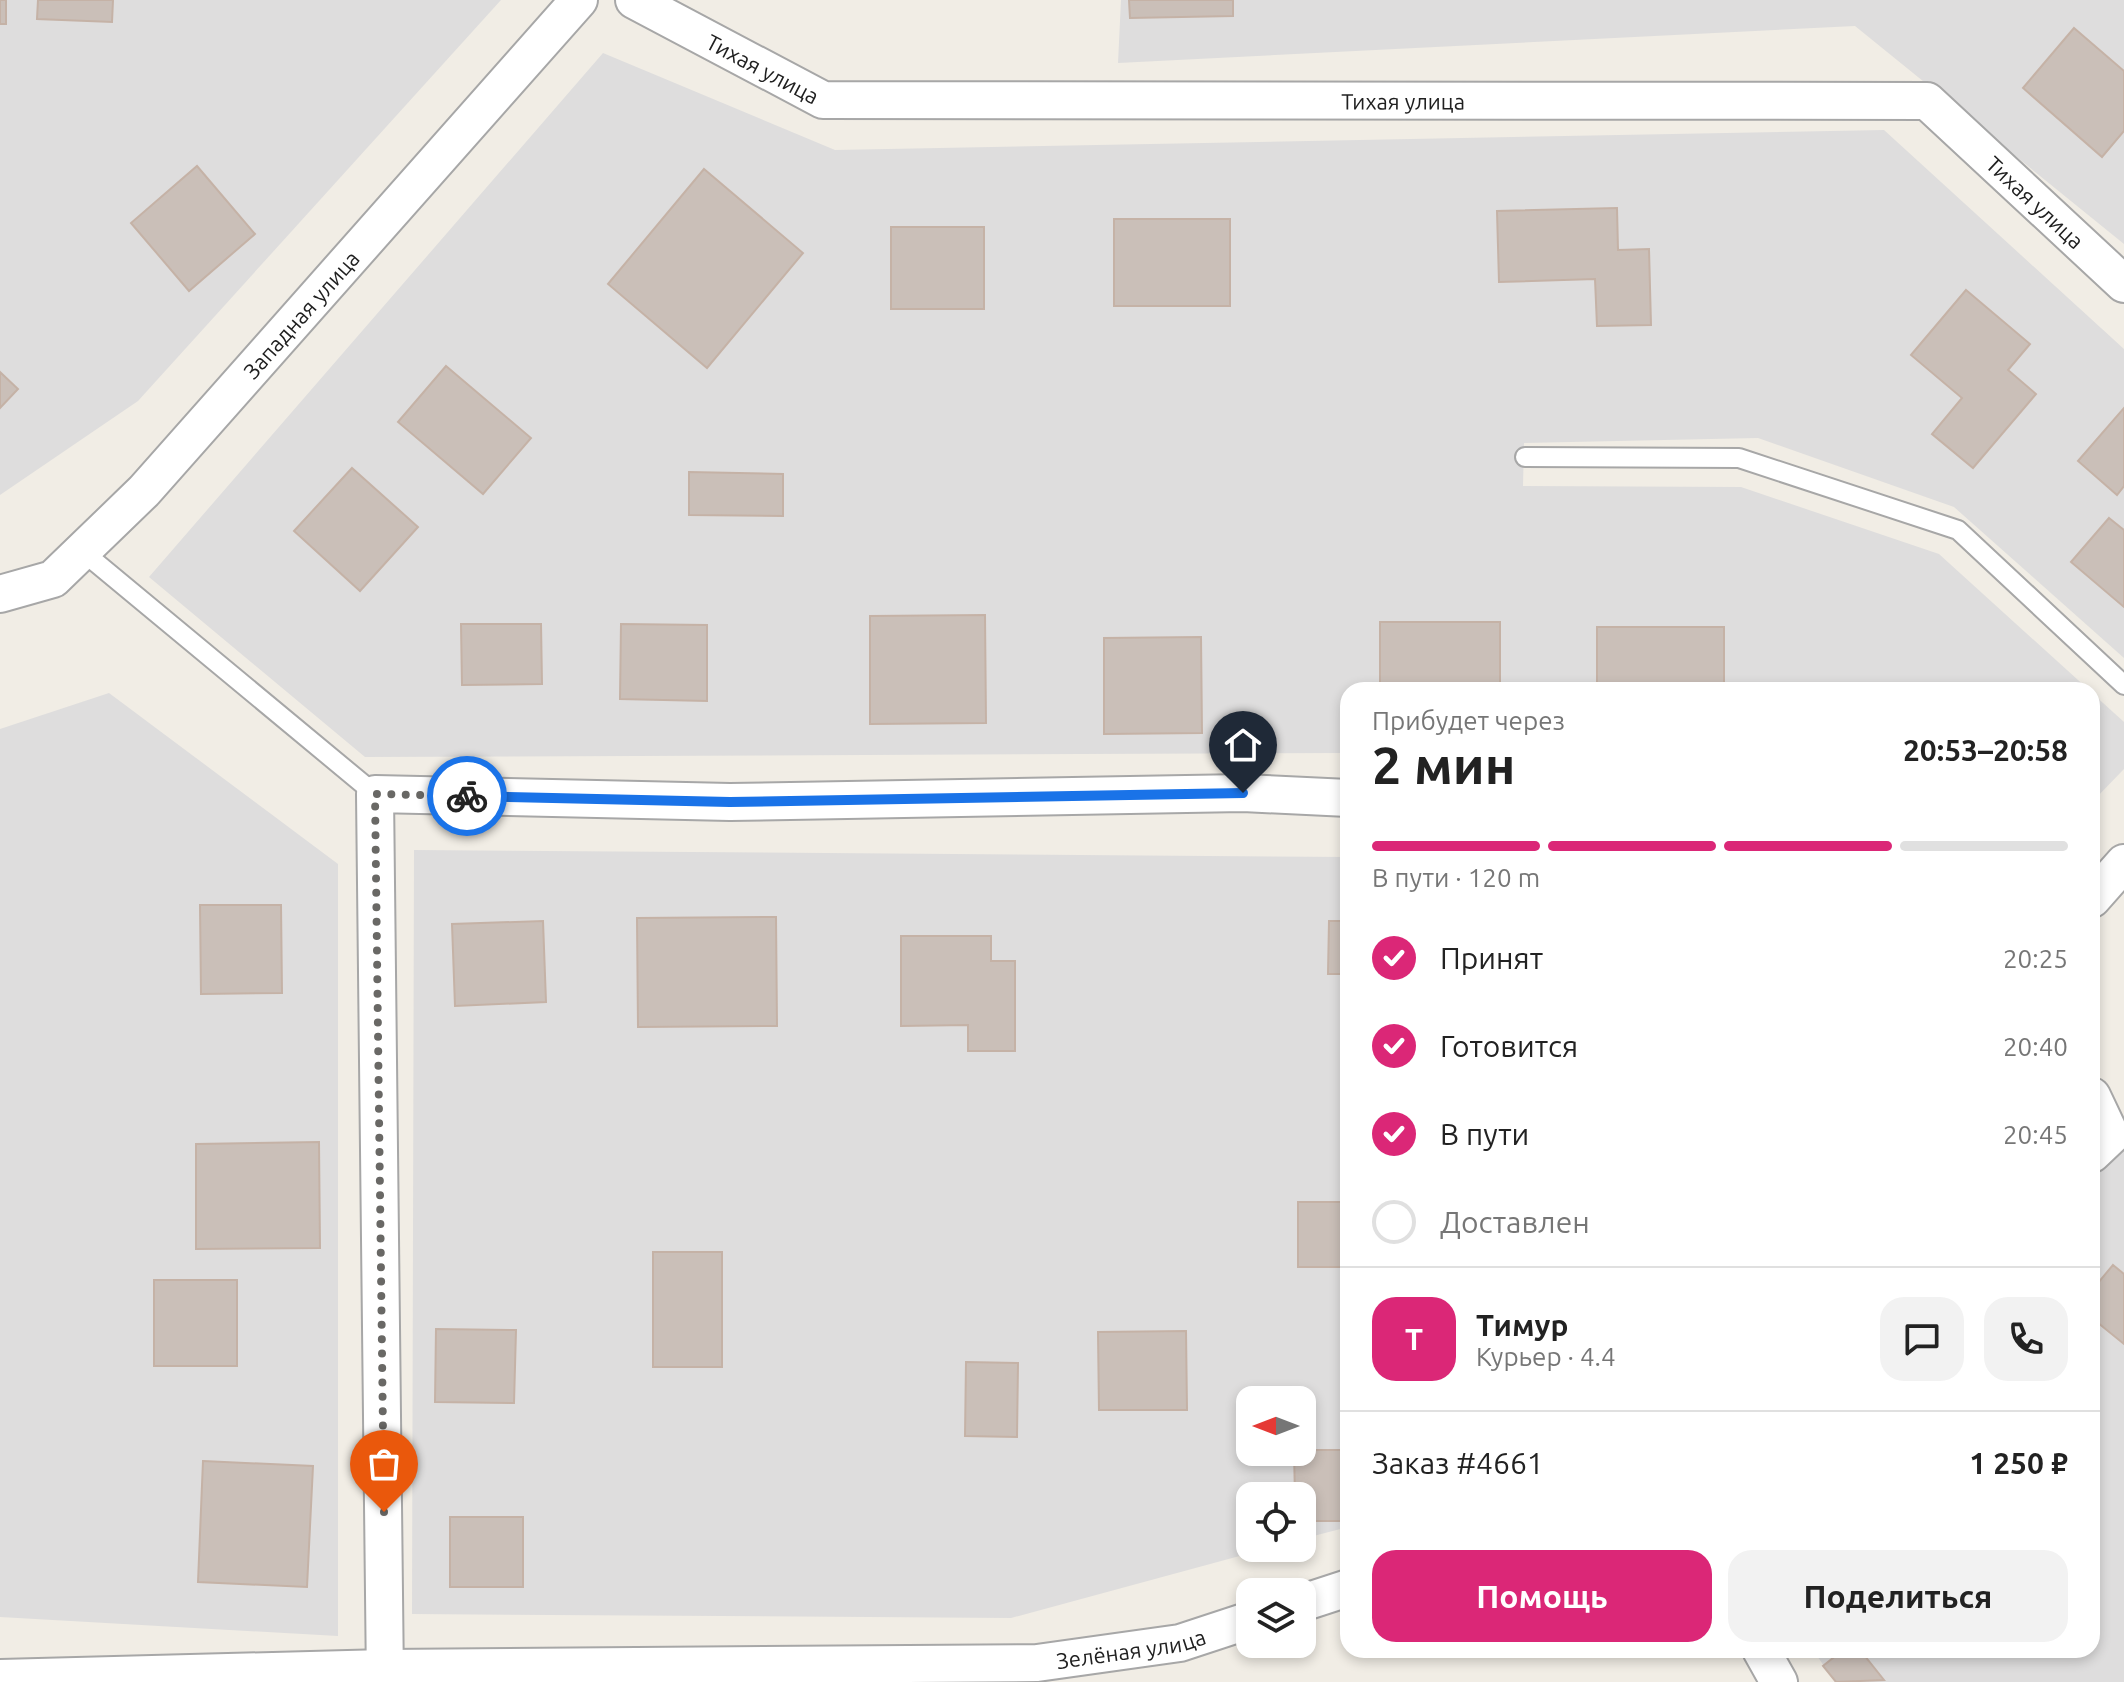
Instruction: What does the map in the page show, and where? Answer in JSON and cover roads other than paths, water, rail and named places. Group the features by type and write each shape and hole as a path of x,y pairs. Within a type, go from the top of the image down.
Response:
{"street":[{"name":"Западная улица","path":"0,594 53,579 144,491 579,0"},
{"name":"Тихая улица","path":"634,0 823,100 1927,101 2124,284"},
{"path":"385,1675 375,794 730,802 1243,793 1340,798"},
{"path":"2100,890 2124,863"},
{"path":"2100,1113 2111,1136 2100,1146"},
{"path":"1316,1598 1340,1591"},
{"name":"Зелёная улица","path":"0,1678 1037,1672 1180,1643 1236,1625"},
{"path":"1766,1658 1779,1682"}],"lane":[{"path":"1525,457 1739,458 1958,530 2124,685"},
{"path":"82,551 375,794"}]}
